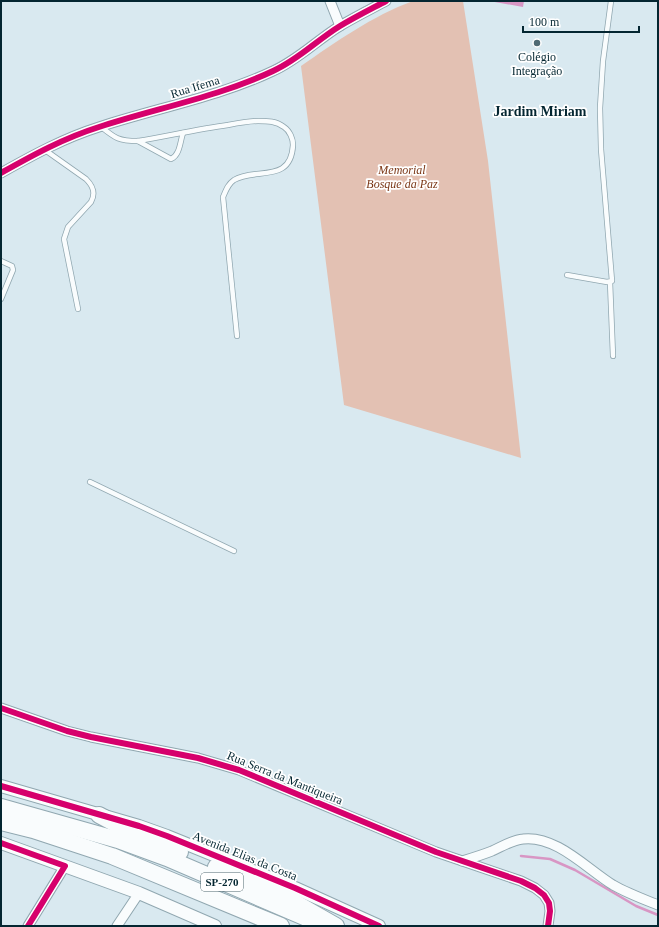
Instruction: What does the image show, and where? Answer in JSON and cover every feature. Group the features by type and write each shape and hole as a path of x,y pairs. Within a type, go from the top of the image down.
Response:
{"highway":[{"name":"SP-270","path":"1,807 118,840 167,858 325,926"},
{"path":"99,815 129,832 278,893 336,926"},
{"name":"SP-270","path":"1,822 33,830 112,856 281,926"}],"main road":[{"name":"Avenida Elias da Costa","path":"1,786 139,826 295,888 379,926"},
{"path":"1,843 139,892 215,926"}],"street":[{"path":"330,1 340,26"},
{"name":"Rua Ifema","path":"1,174 43,149 76,135 100,126 232,88 273,71 294,60 340,26 386,1"},
{"name":"Rua Serra da Mantiqueira","path":"1,708 67,731 198,758 232,767 436,852 521,882 535,888 544,895 549,903 550,911 548,926"},
{"path":"462,861 490,852 517,840 537,840 554,845 585,864 614,886 658,905"},
{"path":"28,926 66,866"},
{"path":"117,926 139,892"}],"lane":[{"path":"611,1 603,61 600,108 601,149 612,281 610,282 613,356"},
{"path":"100,126 116,139 124,141 138,141 252,121 277,122 286,128 291,136 293,144 288,163 274,173 242,176 232,181 227,186 223,197 237,336"},
{"path":"138,141 166,158 171,159 178,153 183,133"},
{"path":"43,149 86,179 91,184 94,191 91,202 68,227 64,239 78,309"},
{"path":"1,261 12,266 13,270 1,299"},
{"path":"567,275 610,282"},
{"path":"90,482 234,551"}],"green space":[{"name":"Memorial Bosque da Paz","path":"413,1 463,1 488,161 521,458 344,405 301,66 369,22"}],"shaded area":[{"path":"489,1 524,1 523,7"}],"waterway":[{"path":"521,856 550,859 575,870 636,906 658,915"}],"cycle path":[{"path":"1,173 49,147 86,131 231,88 273,71 299,56 340,26 386,1"},
{"path":"1,708 67,731 198,758 239,770 436,852 521,881 535,888 544,895 549,903 550,911 548,926"},
{"path":"1,786 139,826 167,836 295,888 379,926"},
{"path":"1,843 65,866 28,926"}],"place":[{"name":"Colégio Integração","path":"537,43"}],"district":[{"name":"Jardim Miriam","path":"540,111"}]}
